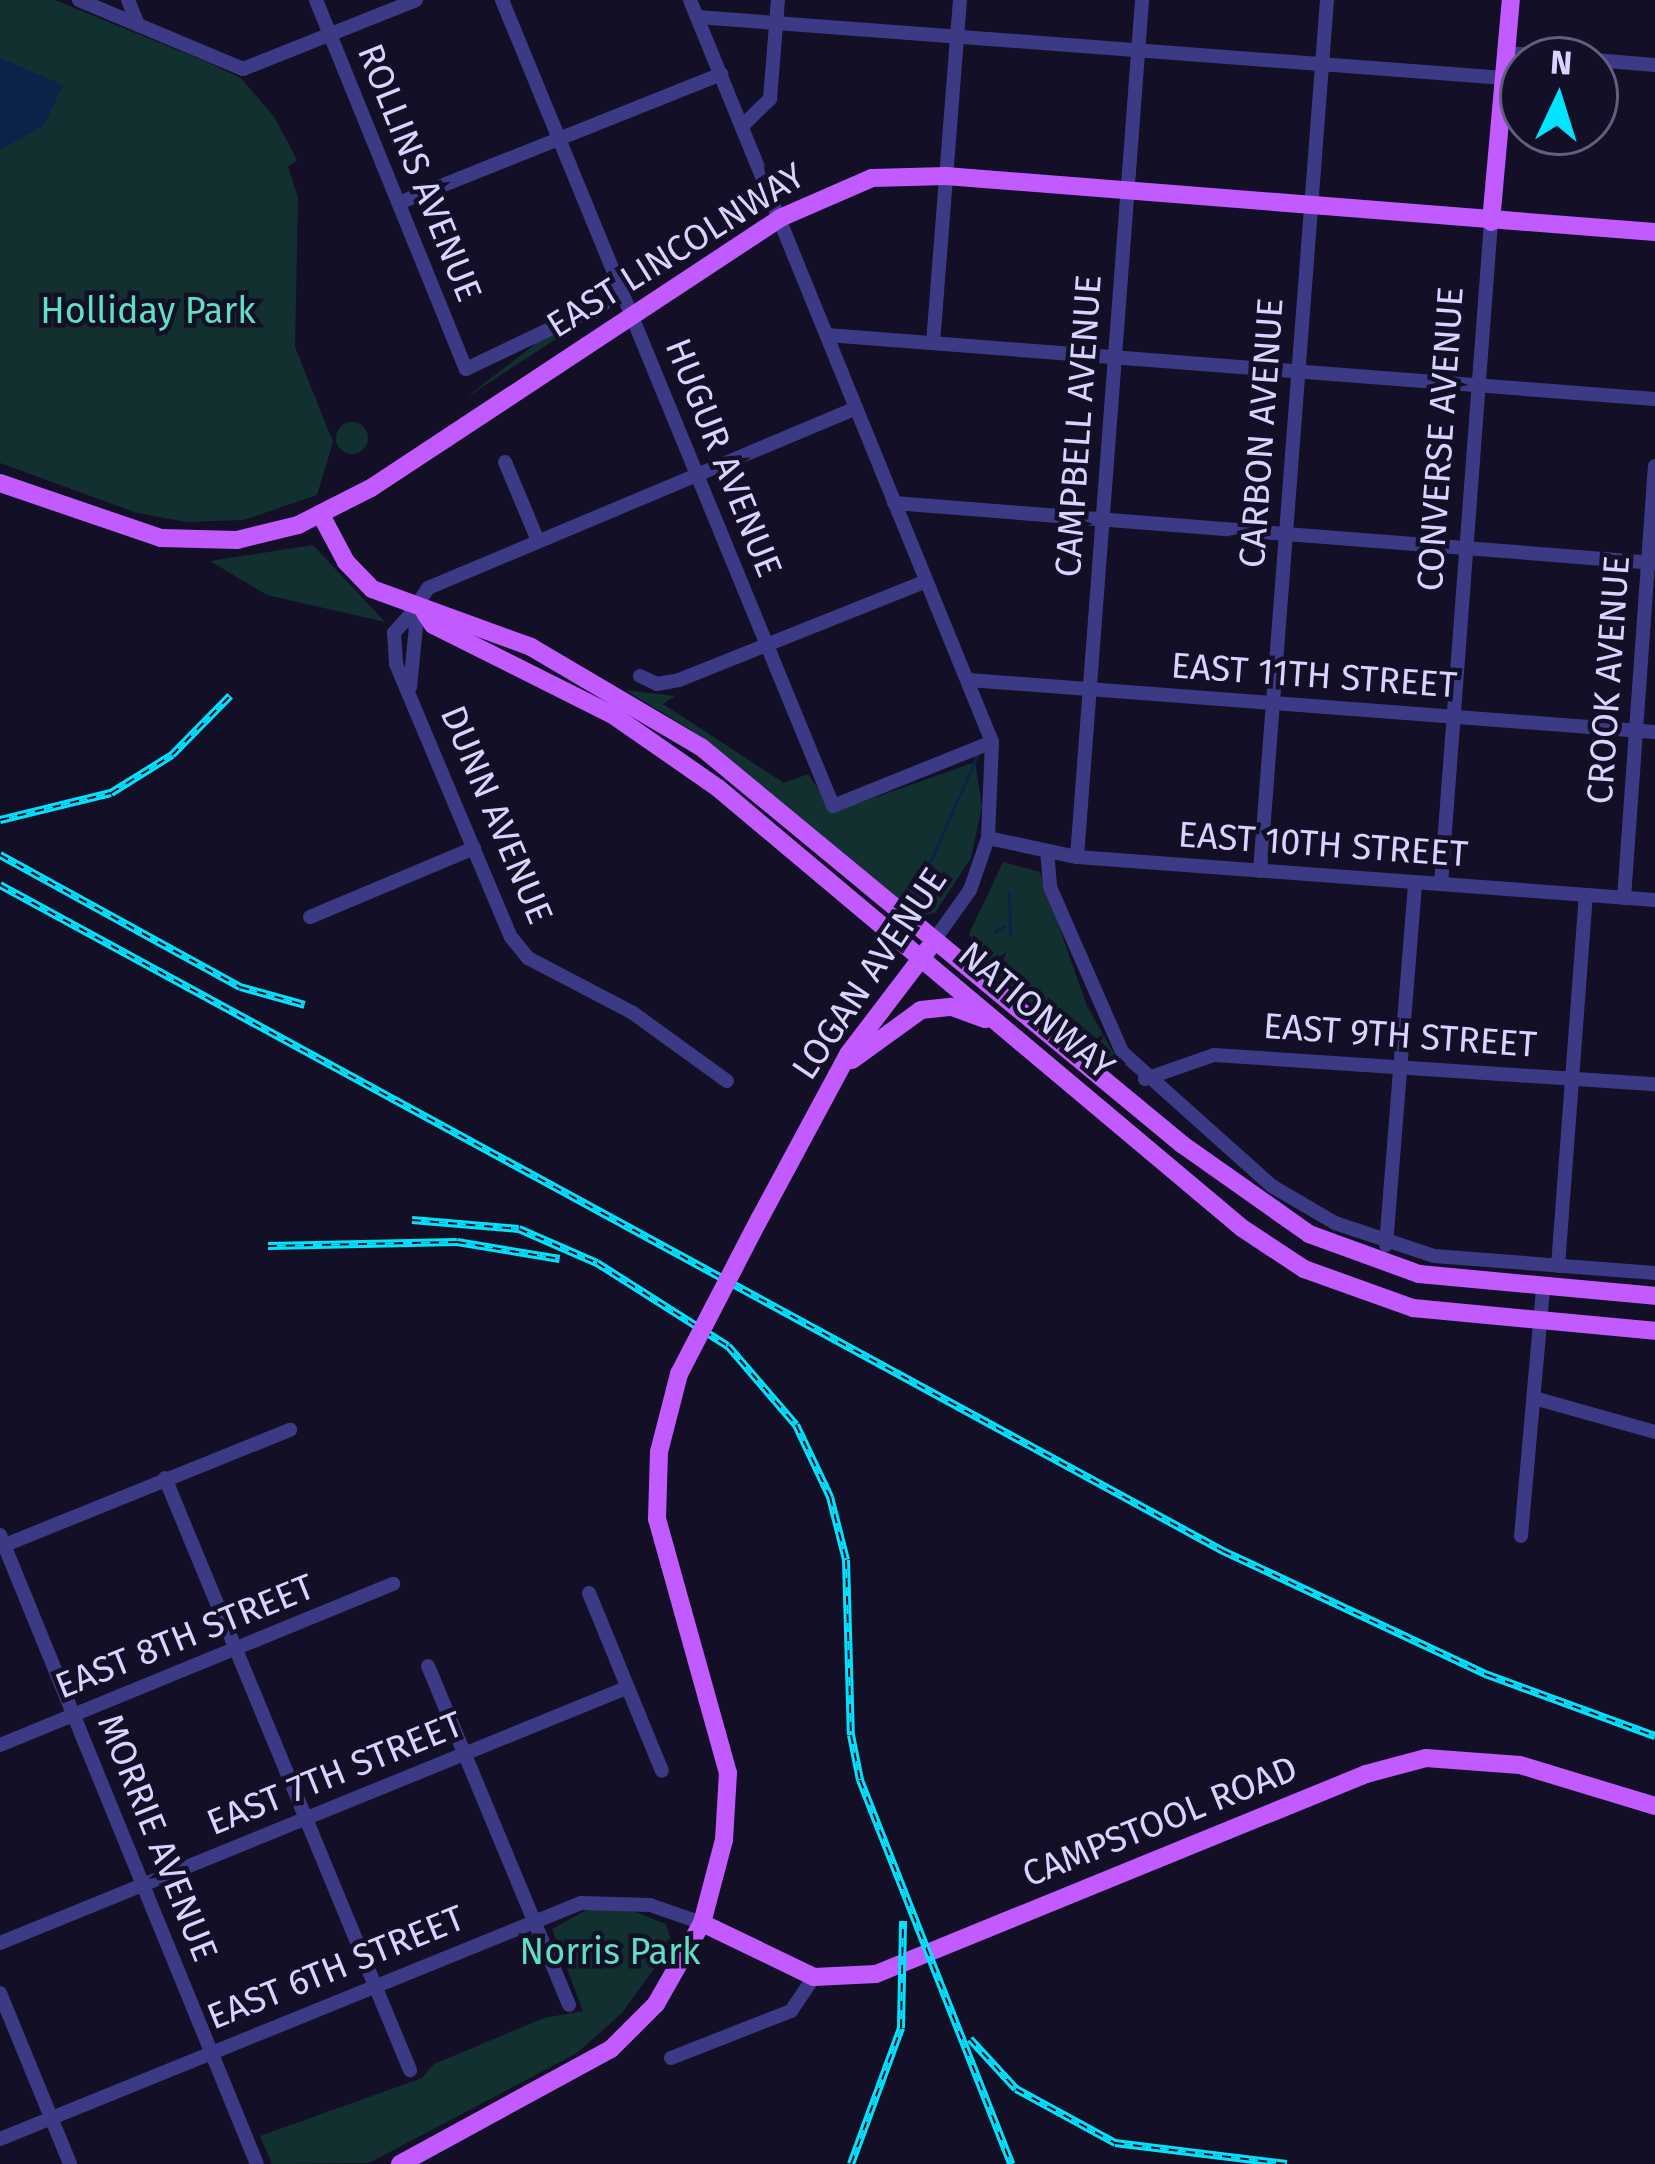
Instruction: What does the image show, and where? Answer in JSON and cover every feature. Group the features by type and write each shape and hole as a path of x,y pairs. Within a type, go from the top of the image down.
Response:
{"main road":[{"name":"CONVERSE AVENUE","path":"1508,36 1511,0"},
{"name":"CONVERSE AVENUE","path":"1491,222 1499,140"},
{"name":"EAST LINCOLNWAY","path":"0,483 164,538 237,540 321,515 780,218 872,178 946,176 1655,232"},
{"name":"NATIONWAY","path":"321,515 358,579 433,625 647,736 921,957 1233,1220 1319,1278 1390,1304 1655,1331"},
{"name":"NATIONWAY","path":"416,612 441,609 514,639 655,715 1196,1155 1310,1234 1419,1274 1655,1296"},
{"name":"LOGAN AVENUE","path":"400,2164 611,2049 656,2004 702,1924 724,1840 728,1773 657,1519 659,1452 679,1374 839,1070 935,939"},
{"path":"839,1070 894,1024 929,1008 974,1012 1021,1040"},
{"name":"CAMPSTOOL ROAD","path":"702,1924 814,1977 876,1973 1401,1762 1458,1756 1520,1765 1655,1806"}],"street":[{"path":"79,0 243,69 416,0"},
{"path":"128,0 138,25"},
{"name":"ROLLINS AVENUE","path":"316,0 466,369 623,294"},
{"name":"HUGUR AVENUE","path":"502,0 833,806 992,742"},
{"name":"LOGAN AVENUE","path":"690,0 992,742 988,838 970,890 935,939"},
{"path":"742,126 770,98 778,0"},
{"path":"933,343 960,0"},
{"name":"CAMPBELL AVENUE","path":"1077,857 1142,0"},
{"name":"CARBON AVENUE","path":"1260,871 1328,0"},
{"path":"698,17 1499,78"},
{"path":"1619,62 1655,65"},
{"path":"400,202 721,74"},
{"name":"CONVERSE AVENUE","path":"1441,884 1491,222"},
{"path":"826,335 1655,399"},
{"path":"416,612 434,584 856,408"},
{"path":"505,462 538,541"},
{"name":"CROOK AVENUE","path":"1624,898 1652,563 1655,466"},
{"path":"894,503 1652,563"},
{"path":"640,676 664,685 926,581"},
{"name":"DUNN AVENUE","path":"416,612 410,693 508,932 529,958 643,1019 727,1082"},
{"name":"EAST 11TH STREET","path":"969,680 1655,732"},
{"name":"EAST 10TH STREET","path":"988,838 1077,857 1655,901"},
{"path":"310,917 474,848"},
{"path":"1047,851 1050,887 1104,1022 1145,1078 1272,1186 1385,1245 1655,1273"},
{"path":"1385,1245 1415,882"},
{"path":"1558,1266 1586,895"},
{"name":"EAST 9TH STREET","path":"1145,1078 1214,1055 1655,1084"},
{"path":"1521,1536 1543,1288"},
{"path":"1534,1398 1655,1432"},
{"path":"1,1542 290,1430"},
{"path":"165,1478 410,2070"},
{"name":"MORRIE AVENUE","path":"1,1542 257,2164"},
{"name":"EAST 8TH STREET","path":"0,1745 393,1584"},
{"path":"589,1593 662,1771"},
{"path":"428,1666 569,2005"},
{"name":"EAST 7TH STREET","path":"0,1943 626,1688"},
{"name":"EAST 6TH STREET","path":"0,2140 533,1920 604,1899 702,1924"},
{"path":"671,2058 791,2011 814,1977"},
{"path":"0,1993 70,2164"}],"green space":[{"name":"Holliday Park","path":"0,0 55,0 209,63 241,78 275,118 297,160 288,167 298,197 295,347 333,442 317,495 244,520 187,522 137,513 0,463"},
{"path":"584,321 470,395 469,395 543,338"},
{"path":"352,422 363,427 368,438 363,449 352,454 341,449 336,438 341,427"},
{"path":"313,545 385,622 267,595 210,561"},
{"path":"625,690 675,696 663,704 784,783 808,774 834,812 975,762 982,807 971,858 935,913 917,916 691,730"},
{"path":"1003,862 1040,872 1087,1006 1121,1066 1102,1062 965,948 975,945 969,934"},
{"name":"Norris Park","path":"625,1908 666,1924 672,1944 622,2013 577,2053 369,2163 272,2164 260,2136 422,2078 434,2064 544,2018 583,2011 552,1929 588,1909"}],"water":[{"path":"0,58 63,85 44,125 0,150"}],"waterway":[{"path":"916,894 977,756"},
{"path":"1009,892 1010,935"},
{"path":"994,932 1004,926"}],"railway":[{"path":"0,820 111,793 172,755 230,696"},
{"path":"0,855 240,987 305,1005"},
{"path":"0,885 1223,1551 1488,1675 1655,1736"},
{"path":"412,1220 519,1229 597,1263 728,1346 796,1425 830,1497 846,1560 851,1735 860,1780 1011,2164"},
{"path":"268,1246 457,1242 560,1259"},
{"path":"851,2164 901,2028 903,1921"},
{"path":"970,2039 1016,2089 1115,2143 1287,2164"}]}
